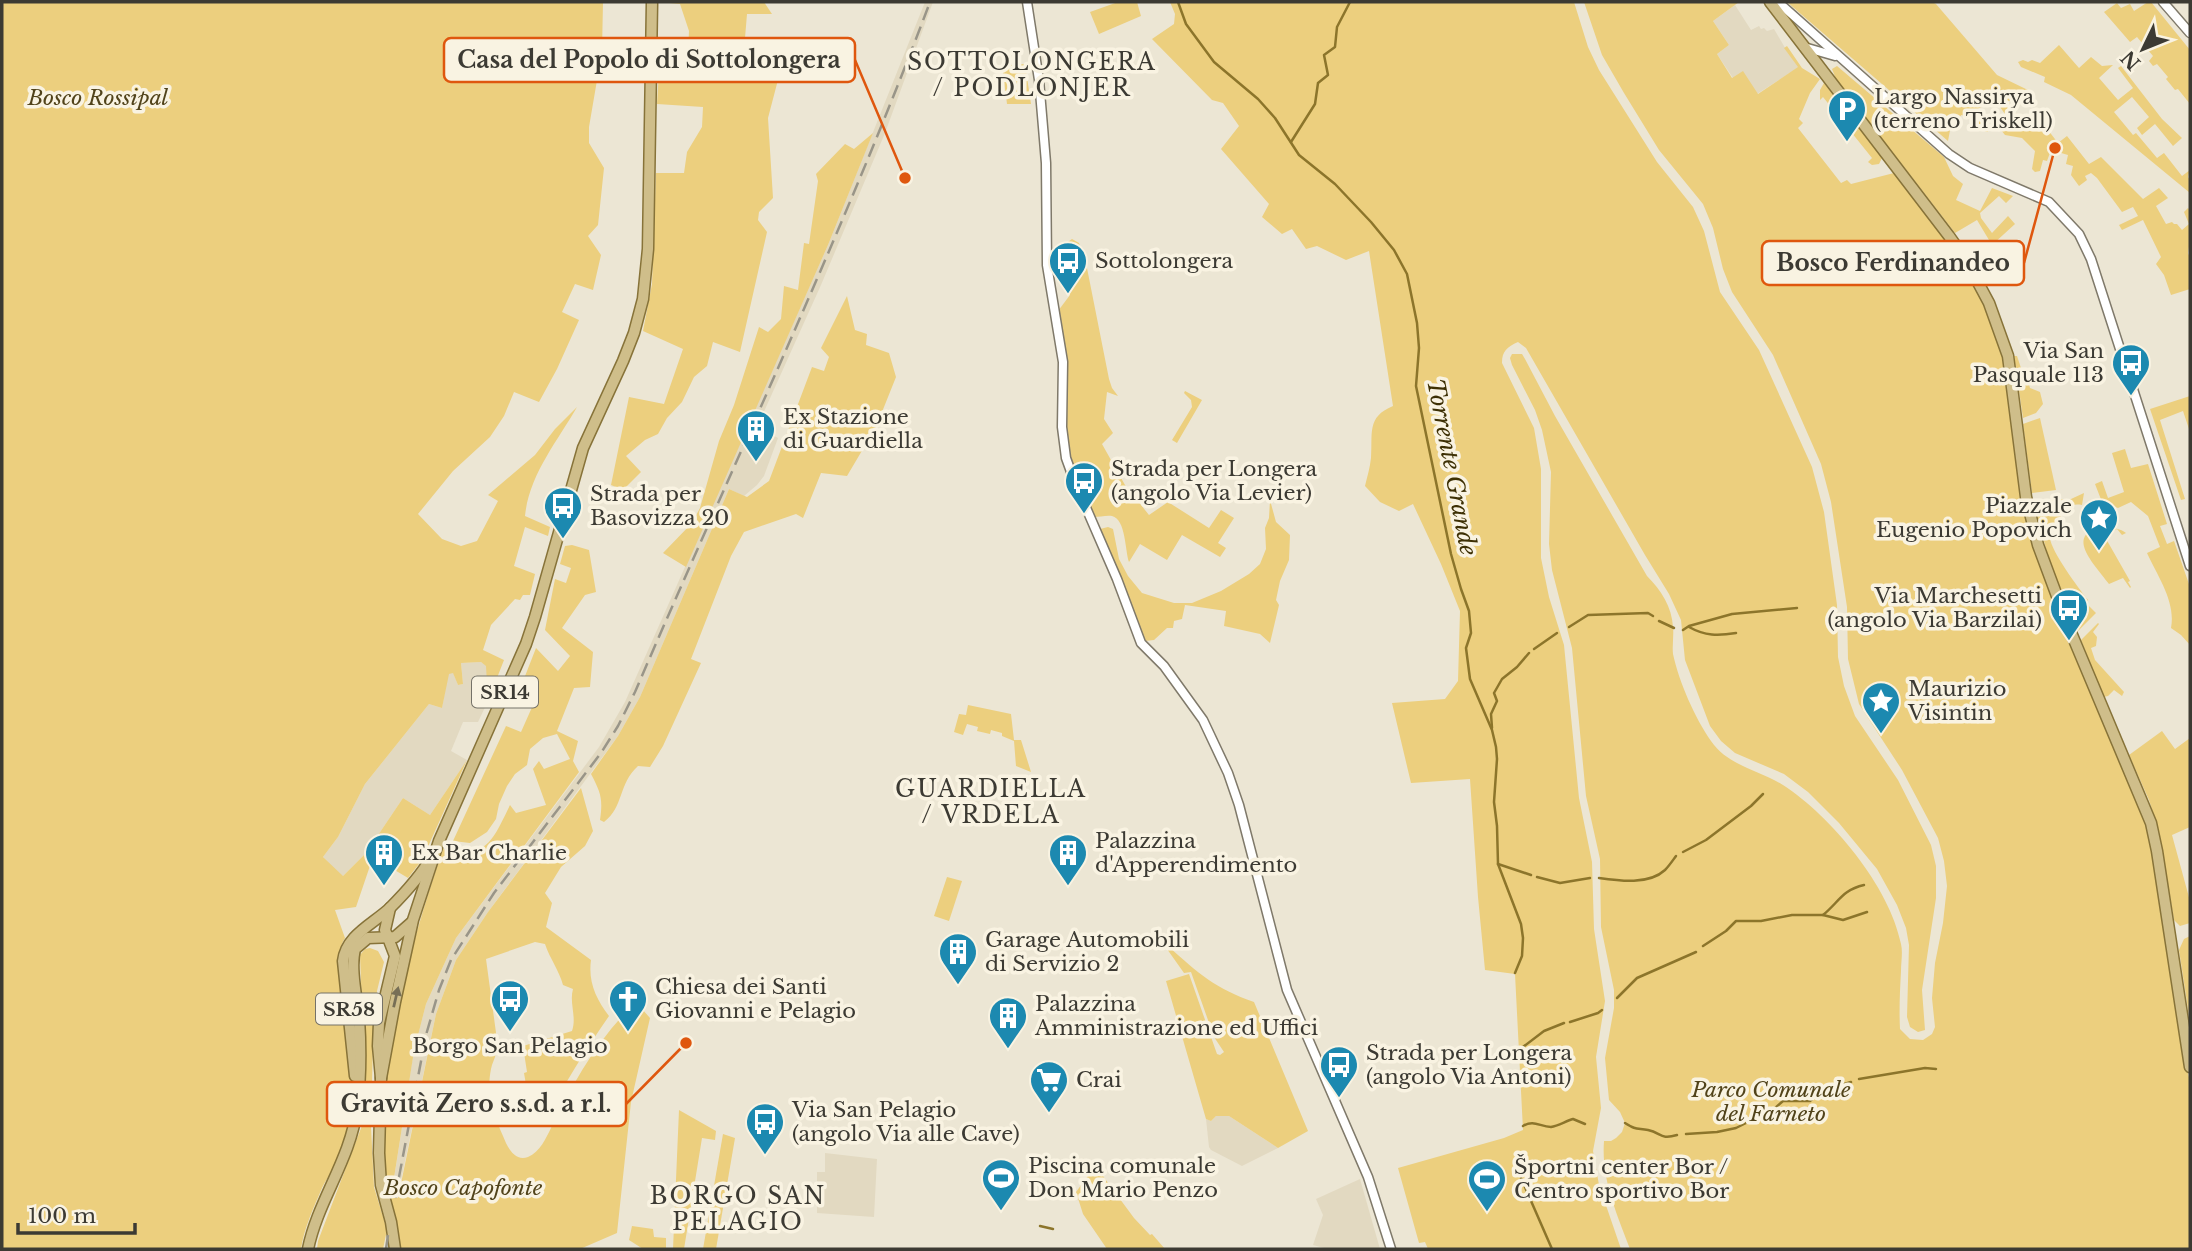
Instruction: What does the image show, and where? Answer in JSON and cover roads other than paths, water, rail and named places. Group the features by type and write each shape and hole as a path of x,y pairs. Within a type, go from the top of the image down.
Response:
{"main road":[{"name":"SR14","path":"414,920 437,849 526,643 544,589 583,448 624,361 638,320 647,273 652,2"},
{"path":"1770,2 1949,236 1994,314 2008,356 2026,497 2038,545 2070,632 2139,792 2154,837 2190,1067"},
{"name":"SR14","path":"390,908 417,878 437,849"},
{"path":"361,937 390,908"},
{"path":"390,908 386,930 395,956 379,1023 378,1046 381,1078 381,1185 395,1249"},
{"path":"361,937 388,938 400,934 414,920"},
{"path":"381,1078 414,920"},
{"path":"361,937 380,944 388,952 390,967 387,987"},
{"name":"SR58","path":"308,1249 318,1217 351,1140 359,1094 360,1045 353,955 361,937"},
{"path":"388,938 396,943 404,964"}],"street":[{"path":"1027,2 1039,80 1047,265 1063,362 1062,427 1066,458 1141,643 1164,666 1203,720 1228,773 1239,805 1287,990 1368,1177 1391,1249"},
{"path":"1778,2 1949,154 1970,168 2049,202 2078,234 2091,259 2190,566"},
{"path":"2163,2 2190,33"},
{"path":"1803,47 1841,58"},
{"path":"1825,75 1824,69 1828,61 1841,58"}],"waterway":[{"name":"Torrente Grande","path":"1178,2 1186,24 1214,62 1258,99 1275,118 1299,155 1335,184 1371,222 1394,250 1407,274 1417,323 1419,348 1416,386 1451,554 1469,611 1471,633 1466,648 1470,679 1492,730 1496,747 1494,802 1498,864 1521,924 1523,938 1522,956 1515,973"},
{"path":"1291,142 1315,104 1318,83 1328,75 1324,55 1335,47 1337,27 1350,2"},
{"path":"1683,630 1732,614 1797,608"},
{"path":"1569,627 1588,615 1648,613 1653,616"},
{"path":"1659,621 1674,628"},
{"path":"1689,627 1712,634 1736,633"},
{"path":"1534,649 1557,633"},
{"path":"1492,728 1491,714 1497,701 1494,693 1502,679 1529,653"},
{"path":"1683,852 1706,840 1763,794"},
{"path":"1599,878 1634,881 1651,878 1665,870 1676,856"},
{"path":"1498,864 1531,875"},
{"path":"1537,877 1560,883 1590,878"},
{"path":"1823,915 1846,893 1864,885"},
{"path":"1703,946 1736,921 1761,921 1792,915 1823,915 1843,920 1867,912"},
{"path":"1617,998 1637,978 1696,952"},
{"path":"1570,1022 1602,1010"},
{"path":"1519,1050 1544,1031 1564,1023"},
{"path":"1859,1079 1925,1068 1936,1069"},
{"path":"1686,1134 1736,1128 1774,1109 1783,1101 1810,1101 1821,1091 1851,1082"},
{"path":"1523,1126 1534,1123 1551,1127 1573,1119 1585,1124"},
{"path":"1625,1123 1664,1136 1677,1135"},
{"name":"Torrente Grande","path":"1521,1178 1552,1249"},
{"path":"1040,1226 1053,1229"}],"railway":[{"path":"395,1198 426,1035 451,960 494,893 601,753 618,726 824,263 930,2"},
{"path":"386,1249 388,1235"}],"place":[{"name":"Largo Nassirya (terreno Triskell)","path":"1847,143"},
{"name":"Bosco Ferdinandeo","path":"2055,148"},
{"name":"Casa del Popolo di Sottolongera","path":"905,178"},
{"name":"Sottolongera","path":"1068,295"},
{"name":"Via San Pasquale 113","path":"2131,397"},
{"name":"Ex Stazione di Guardiella","path":"756,463"},
{"name":"Strada per Longera (angolo Via Levier)","path":"1084,515"},
{"name":"Strada per Basovizza 20","path":"563,540"},
{"name":"Piazzale Eugenio Popovich","path":"2099,552"},
{"name":"Via Marchesetti (angolo Via Barzilai)","path":"2069,642"},
{"name":"Maurizio Visintin","path":"1881,735"},
{"name":"Ex Bar Charlie","path":"384,887"},
{"name":"Palazzina d'Apperendimento","path":"1068,887"},
{"name":"Garage Automobili di Servizio 2","path":"958,986"},
{"name":"Borgo San Pelagio","path":"510,1033"},
{"name":"Chiesa dei Santi Giovanni e Pelagio","path":"628,1033"},
{"name":"Gravità Zero s.s.d. a r.l.","path":"686,1043"},
{"name":"Palazzina Amministrazione ed Uffici","path":"1008,1050"},
{"name":"Strada per Longera (angolo Via Antoni)","path":"1339,1099"},
{"name":"Crai","path":"1049,1114"},
{"name":"Via San Pelagio (angolo Via alle Cave)","path":"765,1156"},
{"name":"Piscina comunale Don Mario Penzo","path":"1001,1212"},
{"name":"Športni center Bor / Centro sportivo Bor","path":"1487,1213"}],"district":[{"name":"SOTTOLONGERA / PODLONJER","path":"1032,75"},
{"name":"GUARDIELLA / VRDELA","path":"991,802"},
{"name":"BORGO SAN PELAGIO","path":"738,1209"}],"park label":[{"name":"Bosco Rossipal","path":"98,98"},
{"name":"Parco Comunale del Farneto","path":"1771,1102"},
{"name":"Bosco Capofonte","path":"463,1188"}]}
